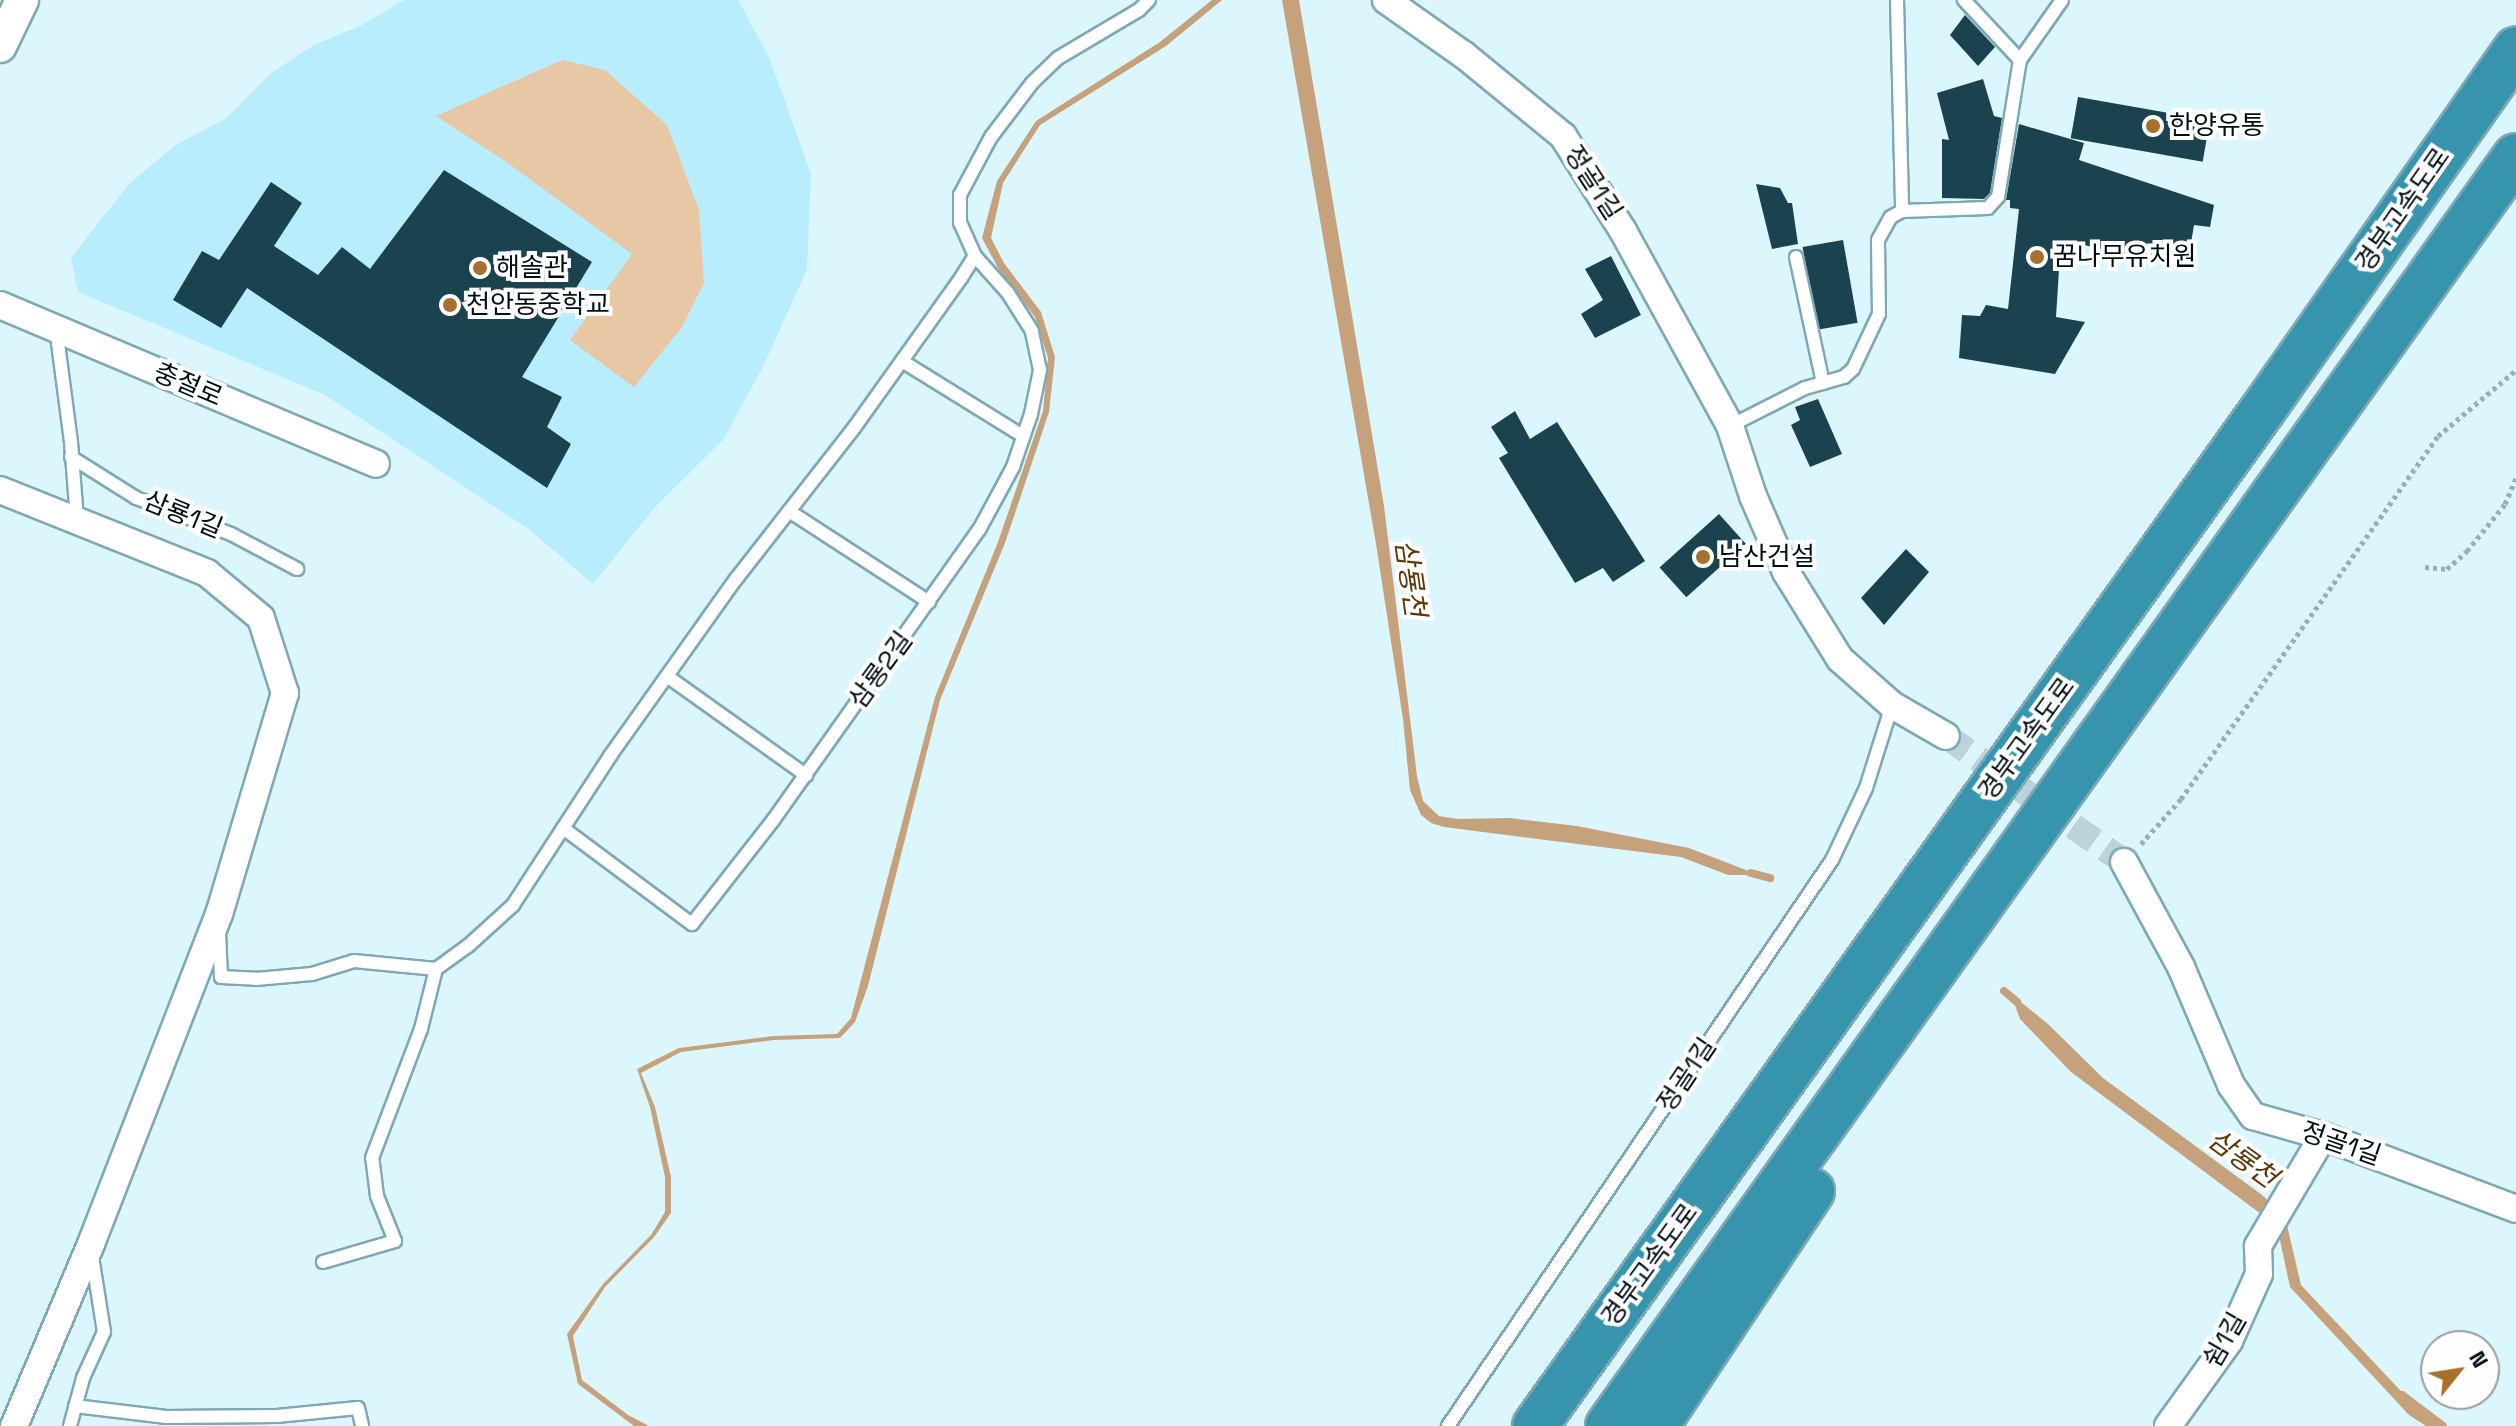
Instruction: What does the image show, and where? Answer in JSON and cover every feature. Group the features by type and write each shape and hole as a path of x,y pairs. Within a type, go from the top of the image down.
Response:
{"highway":[{"name":"경부고속도로","path":"1535,1426 2262,411 2516,49"},
{"path":"1608,1426 2516,156"},
{"path":"1656,1426 2321,430"}],"street":[{"name":"정골1길","path":"1386,0 1464,55 1563,136 1623,231 1730,426 1753,496 1786,572 1840,659 1892,705 1946,736"},
{"name":"충절로","path":"0,305 376,464"},
{"path":"0,490 207,573 261,618 285,693 219,914 91,1244 14,1426"},
{"name":"정골1길","path":"2124,862 2181,967 2231,1085 2253,1116 2323,1136 2516,1209"},
{"name":"쉼1길","path":"2168,1426 2229,1341 2259,1274 2258,1246 2285,1195 2323,1136"}],"lane":[{"name":"삼룡2길","path":"563,828 692,924 806,775 929,602 979,530 1013,467 1040,370 1032,331 1008,293 975,256 960,223 960,195 991,137 1032,83 1058,58 1139,10 1149,0"},
{"path":"1897,0 1902,211"},
{"path":"1964,0 2020,60"},
{"path":"1730,426 1823,383 1844,377 1853,369 1879,314 1878,240 1891,217 1902,211 1988,208 1998,197 2020,60 2062,0"},
{"path":"323,1262 395,1241 377,1196 372,1158 421,1029 436,969 468,946 513,905 667,676 902,361 975,256"},
{"path":"1796,257 1823,383"},
{"path":"56,328 77,522"},
{"path":"902,361 1023,436"},
{"name":"삼룡1길","path":"71,457 136,498 231,534 297,569"},
{"path":"789,511 929,602"},
{"path":"667,676 806,775"},
{"name":"정골1길","path":"1448,1426 1832,860 1866,788 1892,705"},
{"path":"219,914 221,977 256,979 312,974 354,961 436,969"},
{"path":"70,1426 83,1378 104,1332 91,1244"},
{"path":"75,1406 166,1417 277,1416 358,1408 362,1426"}],"path":[{"path":"2124,862 2181,799 2438,436 2516,370"},
{"path":"2425,567 2447,569 2467,551 2505,504 2516,478"}],"shaded area":[{"name":"천안동중학교","path":"404,0 738,0 769,57 811,174 807,269 763,367 723,440 654,508 593,584 530,530 325,395 78,292 71,258 128,185 174,146 228,117 271,73 314,45 362,25"},
{"path":"1212,0 1222,0 1166,46 1040,125 1003,183 991,238 1004,263 1041,312 1055,357 1049,412 1005,543 940,700 868,986 855,1022 840,1038 774,1040 681,1052 641,1073 655,1107 671,1177 671,1213 654,1237 605,1287 573,1336 582,1380 628,1415 649,1426 634,1426 578,1384 567,1334 603,1284 651,1235 665,1212 665,1177 650,1107 637,1069 679,1048 773,1036 837,1034 851,1018 935,697 998,542 1043,411 1048,358 1035,317 998,268 982,238 997,181 1036,121 1160,42"},
{"path":"1282,0 1299,0 1384,506 1417,776 1423,801 1439,816 1458,819 1510,818 1577,826 1689,848 1759,875 1728,875 1681,857 1444,827 1431,823 1421,815 1410,790 1403,719 1376,544"},
{"path":"562,60 605,70 667,125 699,210 704,283 682,327 634,387 570,340 632,254 505,161 436,116"},
{"path":"2011,994 2048,1024 2103,1078 2262,1195 2285,1217 2301,1285 2417,1408 2443,1426 2426,1426 2409,1415 2290,1287 2277,1226 2071,1072 2020,1019"}],"building":[{"path":"1965,15 1995,47 1978,66 1950,35"},
{"path":"1983,79 1994,116 2002,118 1990,193 1984,199 1942,198 1942,139 1949,140 1937,93"},
{"name":"한양유통","path":"2078,97 2210,120 2203,162 2071,138"},
{"path":"2019,124 2084,143 2079,160 2214,205 2210,227 2194,225 2190,249 2158,245 2153,256 2135,249 2131,256 2084,245 2084,259 2060,254 2056,317 2085,322 2055,374 1959,358 1962,315 1980,316 1986,305 2008,309 2019,209 2010,208 2010,200 2006,200"},
{"path":"444,170 592,262 522,377 562,397 547,427 571,444 547,488 247,288 221,328 173,300 202,251 219,260 271,182 302,203 274,246 318,275 342,247 370,269"},
{"path":"1756,184 1780,188 1788,203 1792,203 1798,244 1772,249"},
{"path":"1843,240 1858,323 1817,330 1803,247"},
{"path":"1611,256 1641,315 1595,338 1581,314 1603,300 1585,269"},
{"path":"1818,399 1842,454 1810,467 1791,425 1800,420 1795,407"},
{"path":"1515,411 1530,439 1557,422 1645,561 1613,582 1603,568 1575,583 1499,458 1508,453 1491,427"},
{"name":"남산건설","path":"1719,514 1746,544 1686,597 1660,568"},
{"path":"1906,549 1929,572 1884,625 1861,598"}],"waterway":[{"name":"삼룡천","path":"1751,873 1770,878"},
{"name":"삼룡천","path":"2004,991 2017,1002"},
{"name":"삼룡천","path":"2402,1395 2443,1426"}],"tunnel":[{"path":"1946,736 2124,862"}],"place":[{"name":"한양유통","path":"2153,126"},
{"name":"꿈나무유치원","path":"2037,257"},
{"name":"해솔관","path":"480,268"},
{"name":"천안동중학교","path":"450,305"},
{"name":"남산건설","path":"1703,557"}]}
